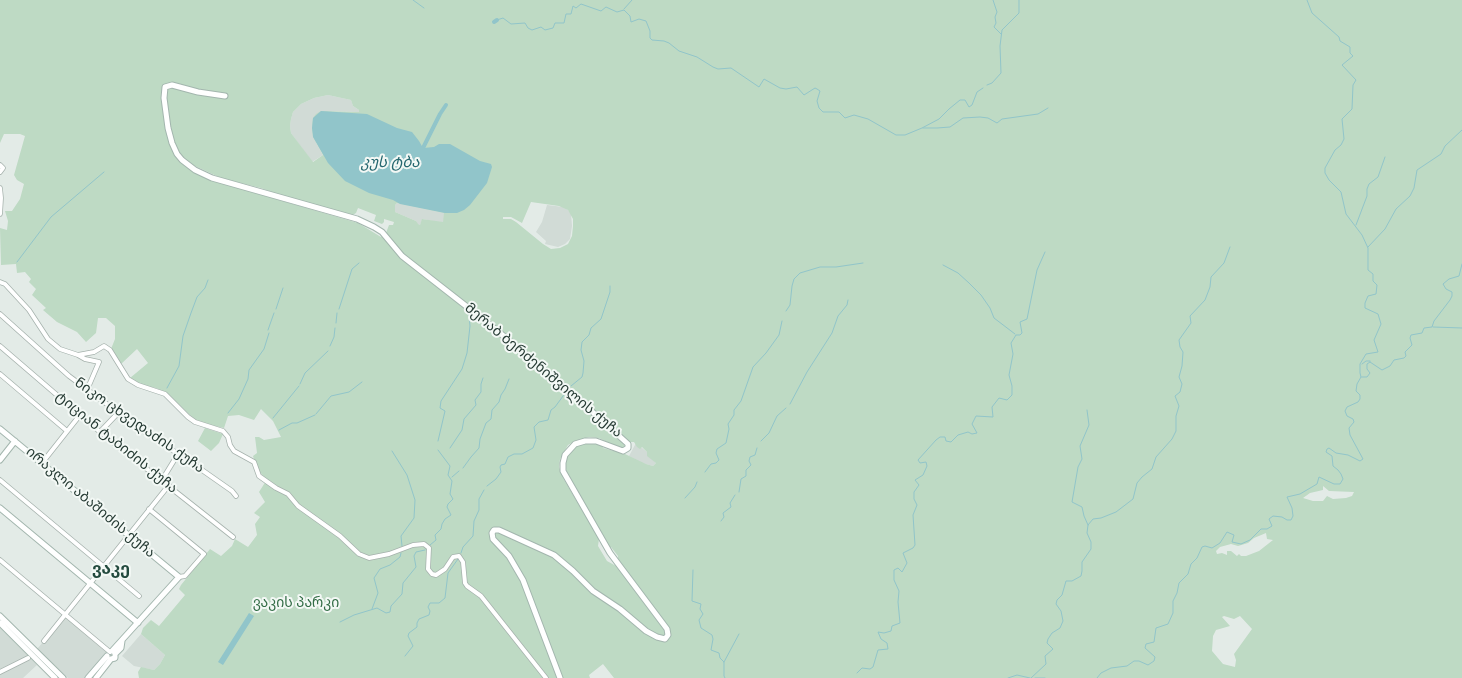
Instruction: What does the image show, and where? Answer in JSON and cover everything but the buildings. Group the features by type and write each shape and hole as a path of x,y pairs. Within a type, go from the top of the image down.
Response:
{"street":[{"name":"მერაბ ბერძენიშვილის ქუჩა","path":"225,96 198,92 172,84 165,88 164,98 170,135 177,154 182,160 195,170 212,178 357,219 382,232 402,256 557,380 628,444 628,448 623,451 596,441 585,441 575,444 565,455 563,471 610,553 667,629 668,635 666,639 656,637 646,631 620,609 593,591 564,562 554,555 499,530 492,532 493,539 509,556 523,580 560,678"},
{"path":"0,165 2,168 0,172"},
{"path":"0,188 2,198 0,214"},
{"path":"0,282 5,284 29,310 48,339 60,349 98,362 87,390"},
{"name":"ნიკო ცხვედაძის ქუჩა","path":"0,314 87,390 232,491 236,496"},
{"name":"ტიციან ტაბიძის ქუჩა","path":"0,346 100,432 169,485 233,538"},
{"path":"78,355 94,352 104,346 110,350 128,379 138,385 165,394 195,422 227,434 234,451 254,462 259,476 288,494 298,506 340,536 363,557 382,556 413,545 424,544 429,548 428,569 432,574 436,574 445,569 453,557 459,556 463,562 464,582 486,602 546,678"},
{"path":"0,374 67,431"},
{"path":"100,432 118,413"},
{"path":"42,463 80,415"},
{"name":"ირაკლი აბაშიძის ქუჩა","path":"0,429 179,577"},
{"path":"0,460 15,441"},
{"path":"162,480 178,454"},
{"path":"0,480 139,596"},
{"path":"44,641 169,485"},
{"path":"0,508 138,623"},
{"path":"88,678 179,577 185,576 204,554 149,509"},
{"path":"0,560 111,654"},
{"path":"0,616 63,678"},
{"path":"0,623 55,678"},
{"path":"28,651 28,658"},
{"path":"96,678 111,654"},
{"path":"0,672 28,658 39,662"}],"shaded area":[{"path":"328,95 351,100 353,106 359,112 321,111 312,128 313,137 323,155 312,162 291,133 291,119 293,112 301,104 314,98"},
{"path":"397,203 445,213 443,223 423,219 420,225 417,224 416,221 395,212 395,205"},
{"path":"547,205 563,207 571,214 570,239 558,247 545,244 546,241 536,232 542,222"},
{"path":"636,443 656,463 653,466 629,456"},
{"path":"65,617 107,653 86,678 68,678 37,649"},
{"path":"0,628 37,665 23,678 0,678"},
{"path":"141,634 165,655 154,670 134,666 122,656"}],"green space":[{"name":"ვაკის პარკი","path":"0,0 1462,0 1462,678 614,678 603,664 589,675 590,678 139,678 138,672 141,667 154,670 165,655 141,634 143,628 151,620 159,626 185,595 179,589 181,585 210,549 221,556 232,546 235,539 248,547 257,535 255,524 260,517 254,513 265,502 259,492 266,481 276,487 257,469 253,456 257,453 255,437 264,440 281,437 273,421 261,409 254,420 239,415 228,416 224,428 197,422 167,393 145,386 130,378 148,363 137,349 121,364 111,349 115,339 115,326 106,318 98,318 96,333 86,342 77,332 57,322 43,310 46,308 32,295 36,289 29,282 31,279 25,272 17,273 16,264 1,265 0,228 7,230 8,221 5,211 12,211 20,199 24,184 17,180 14,175 25,136 20,134 4,134 0,143","holes":["328,95 351,100 353,106 359,110 359,112 321,111 316,114 313,118 313,137 323,155 313,162 291,133 290,126 293,112 301,104 314,98","174,145 178,153 193,165 221,178 261,188 293,200 351,216 356,213 358,208 376,215 374,221 382,224 384,219 394,222 393,225 389,225 386,233 381,237 358,223 214,181 184,165 171,146","531,202 559,206 568,210 573,219 572,236 568,244 560,248 551,249 516,222 511,219 503,219 503,217 511,217 522,223","397,203 444,213 443,222 422,219 420,225 416,221 395,212 395,205","579,399 630,442 634,442 640,449 642,447 647,452 647,456 656,463 653,466 625,454 603,448 602,445 586,443 577,445 566,457 567,474 609,548 611,547 618,556 618,561 670,630 670,638 616,566 607,561 598,546 599,539 563,478 559,467 560,459 568,445 589,437 599,438 623,449 625,446 616,435 578,403","1323,486 1329,491 1354,492 1352,496 1346,498 1333,499 1327,496 1323,501 1303,498 1310,493 1323,490","1266,533 1267,539 1273,540 1259,551 1246,556 1239,554 1237,556 1231,551 1227,551 1227,555 1217,554 1216,551 1220,547 1231,544 1238,546","1240,616 1252,629 1234,654 1236,660 1235,667 1223,664 1212,651 1213,636 1216,630 1230,626 1222,617 1234,619"]},
{"path":"205,428 223,434 219,443 211,451 198,441"}],"water":[{"name":"კუს ტბა","path":"321,111 367,114 397,128 412,132 423,148 434,147 439,144 450,144 480,161 491,164 492,167 487,183 470,205 457,213 445,213 400,204 369,193 345,181 328,163 313,137 313,118"},
{"path":"249,613 254,616 223,665 218,662"}],"waterway":[{"path":"413,0 424,8"},
{"path":"624,9 632,0"},
{"path":"993,0 997,12 994,27 1001,34"},
{"path":"987,85 992,83 1001,73 1000,46 1002,30 1019,13 1019,0"},
{"path":"1307,0 1312,13 1339,37 1340,41 1350,47 1350,53 1353,56 1342,65 1356,80 1353,85 1352,109 1342,119 1344,139 1335,150 1325,168 1325,173 1341,192 1346,214 1362,235 1368,248 1368,270 1373,274 1373,281 1377,285 1376,294 1368,296 1365,308 1378,314 1381,324 1374,340 1378,352 1366,354 1360,364 1361,377"},
{"path":"497,20 503,18 511,24 525,23 532,30 541,27 545,30 553,28 555,23 564,23 566,14 571,14 573,6 576,8 581,4 601,11 606,7 617,12 624,10 630,16 631,22 639,19 646,21 652,40 669,43 679,51 697,57 718,69 731,68 759,87 764,79 780,88 797,87 804,95 815,88 820,91 817,101 819,108 823,112 839,112 845,118 854,115 868,119 896,135 905,135 939,119 960,100 965,100 969,107 972,105 977,92 983,88"},
{"path":"423,148 446,105"},
{"path":"923,128 950,127 963,118 988,118 997,123 1002,119 1038,114 1048,108"},
{"path":"1368,247 1385,229 1396,209 1410,196 1414,188 1417,170 1441,154 1445,146 1462,130"},
{"path":"1356,225 1367,196 1369,184 1378,177 1385,157"},
{"path":"17,262 51,217 104,172"},
{"path":"1031,678 1046,664 1045,656 1053,649 1047,643 1052,633 1060,628 1063,621 1061,611 1056,604 1062,595 1066,581 1072,581 1081,576 1082,562 1091,549 1091,542 1087,533 1088,525 1093,519 1116,512 1133,499 1137,483 1152,469 1156,457 1172,439 1176,431 1176,416 1179,406 1175,396 1180,392 1182,384 1179,377 1183,352 1179,340 1191,323 1190,316 1205,300 1210,287 1211,277 1224,263 1230,247"},
{"path":"857,673 862,668 870,669 873,667 878,650 888,649 887,643 881,639 878,632 891,631 892,626 900,623 899,591 894,580 894,570 898,568 902,572 907,563 903,553 915,545 913,515 917,505 914,499 914,492 919,485 915,480 923,475 927,466 926,462 920,463 918,460 940,437 945,437 946,441 951,442 958,435 968,432 972,434 977,433 972,424 976,416 993,417 992,407 999,398 1007,400 1012,395 1009,375 1013,354 1011,343 1016,335 1022,333 1020,322 1027,319 1037,270 1045,252"},
{"path":"339,309 352,269 359,263"},
{"path":"786,311 790,305 794,279 800,273 820,267 863,263"},
{"path":"1370,362 1382,370 1390,366 1394,360 1406,356 1405,352 1412,345 1411,335 1422,333 1424,328 1432,327 1434,321 1450,300 1452,292 1446,289 1443,284 1449,279 1459,276 1462,264"},
{"path":"943,265 958,273 969,283 981,295 994,318 1015,334"},
{"path":"167,388 179,366 183,336 197,297 205,288 208,280"},
{"path":"571,386 582,377 584,361 581,350 582,342 589,335 591,328 601,319 610,292 610,286"},
{"path":"276,309 283,288"},
{"path":"790,404 807,372 832,333 838,316 847,305 848,300"},
{"path":"268,330 274,313"},
{"path":"336,323 337,313"},
{"path":"438,441 445,411 440,408 441,401 462,369 467,353 470,326 469,315"},
{"path":"705,472 711,464 719,460 716,453 717,449 726,443 729,429 728,424 734,415 734,410 741,401 753,367 779,335 782,321"},
{"path":"1433,327 1462,328"},
{"path":"330,346 335,328"},
{"path":"228,413 239,399 248,379 249,370 264,349 269,333"},
{"path":"300,384 305,373 328,351"},
{"path":"1362,364 1370,361"},
{"path":"1362,377 1367,377 1370,373 1367,369 1367,364 1370,362"},
{"path":"1097,678 1101,673 1111,668 1127,666 1134,661 1148,665 1154,661 1155,657 1145,648 1146,644 1154,642 1156,628 1168,624 1173,613 1173,601 1179,583 1188,574 1191,564 1197,558 1202,547 1212,548 1220,543 1227,532 1234,535 1232,542 1241,544 1250,540 1261,529 1267,529 1272,526 1269,519 1273,516 1291,520 1293,516 1292,508 1287,497 1300,494 1317,484 1319,477 1334,484 1340,484 1343,479 1338,470 1333,466 1332,456 1326,452 1327,449 1329,448 1336,453 1348,455 1360,461 1363,459 1350,435 1349,428 1354,422 1353,419 1347,416 1345,411 1347,407 1358,402 1360,399 1360,395 1356,391 1361,377"},
{"path":"450,448 462,430 464,419 476,405 475,400 481,392 483,378"},
{"path":"463,468 479,448 486,423 491,419 492,410 499,402 509,379"},
{"path":"316,414 331,396 349,392 362,382"},
{"path":"273,418 299,386"},
{"path":"487,486 496,479 501,472 501,465 505,464 508,457 514,454 522,454 533,448 536,440 534,427 539,422 548,420 551,410 566,392"},
{"path":"761,441 769,433 777,416 786,408"},
{"path":"1087,410 1089,425 1080,446 1082,459 1078,467 1072,502 1082,507 1088,525"},
{"path":"279,430 315,415"},
{"path":"739,492 741,479 746,476 746,470 751,465 750,457 755,455 757,448"},
{"path":"430,545 436,540 435,535 441,529 445,519 451,515 447,507 453,499 450,494 452,481 448,475 450,466 438,450"},
{"path":"392,451 407,475 415,500 414,518 401,536 402,546"},
{"path":"452,477 459,471"},
{"path":"685,498 697,482"},
{"path":"461,553 463,547 473,536 474,521 479,510 479,499 484,490"},
{"path":"721,521 724,517 723,513 731,507 730,503 735,495"},
{"path":"340,622 354,615 377,608 386,613 390,612 391,606 402,594 403,583 416,567 414,556 416,552 425,550"},
{"path":"372,609 378,593 374,578 380,569 390,565 400,557 401,553"},
{"path":"405,656 413,646 408,636 409,633 417,627 419,619 429,615 428,607 430,603 439,603 445,598 448,573 458,559"},
{"path":"693,570 692,601 701,604 700,609 703,614 699,620 701,628 712,635 711,650 719,653 720,658 724,662 725,678"},
{"path":"724,662 739,634"},
{"path":"1008,678 1017,675 1030,678"},
{"path":"1035,678 1045,678"}],"district":[{"name":"ვაკე","path":"111,570"}]}
